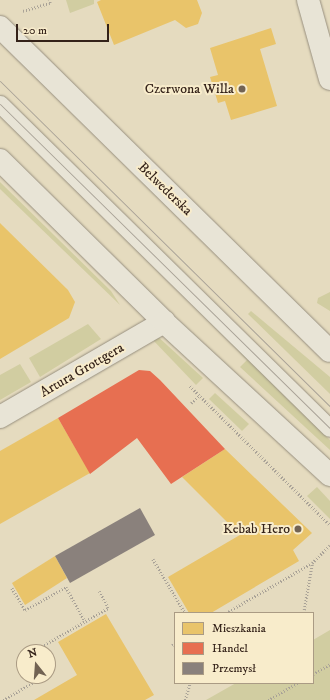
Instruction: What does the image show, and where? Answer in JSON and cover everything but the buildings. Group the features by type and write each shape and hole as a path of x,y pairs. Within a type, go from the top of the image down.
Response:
{"main road":[{"path":"308,0 330,80"},
{"name":"Belwederska","path":"8,20 330,351"},
{"path":"0,160 164,322 330,475"},
{"name":"Artura Grottgera","path":"0,417 164,322"}],"lane":[{"path":"0,104 330,428"}],"path":[{"path":"8,20 50,3 49,0"},
{"path":"184,379 330,526"},
{"path":"228,612 312,563 330,545"},
{"path":"153,559 184,612"},
{"path":"304,610 312,563"},
{"path":"12,588 25,610 66,587 85,621"},
{"path":"47,644 108,608 99,591"},
{"path":"314,673 330,664"},
{"path":"3,700 30,684"},
{"path":"185,700 190,684"},
{"path":"268,700 296,684"}],"shaded area":[{"path":"66,0 94,0 94,4 70,13"},
{"path":"0,182 111,291 120,305 0,189"},
{"path":"330,292 330,311 317,303 318,298"},
{"path":"194,306 330,440 330,450 240,367 247,360"},
{"path":"251,311 330,377 330,394 248,314"},
{"path":"88,324 101,339 40,377 29,358"},
{"path":"155,334 203,378 196,385 151,338"},
{"path":"20,364 31,382 0,400 0,375"},
{"path":"215,393 249,424 242,431 209,399"},
{"path":"317,487 330,501 330,519 307,496"},
{"path":"330,630 330,700 206,700 234,684 314,684 314,639"}],"tram line":[{"path":"0,81 330,406"},
{"path":"0,104 330,428"}],"place":[{"name":"Czerwona Willa","path":"242,89"},
{"name":"Kebab Hero","path":"298,529"}]}
